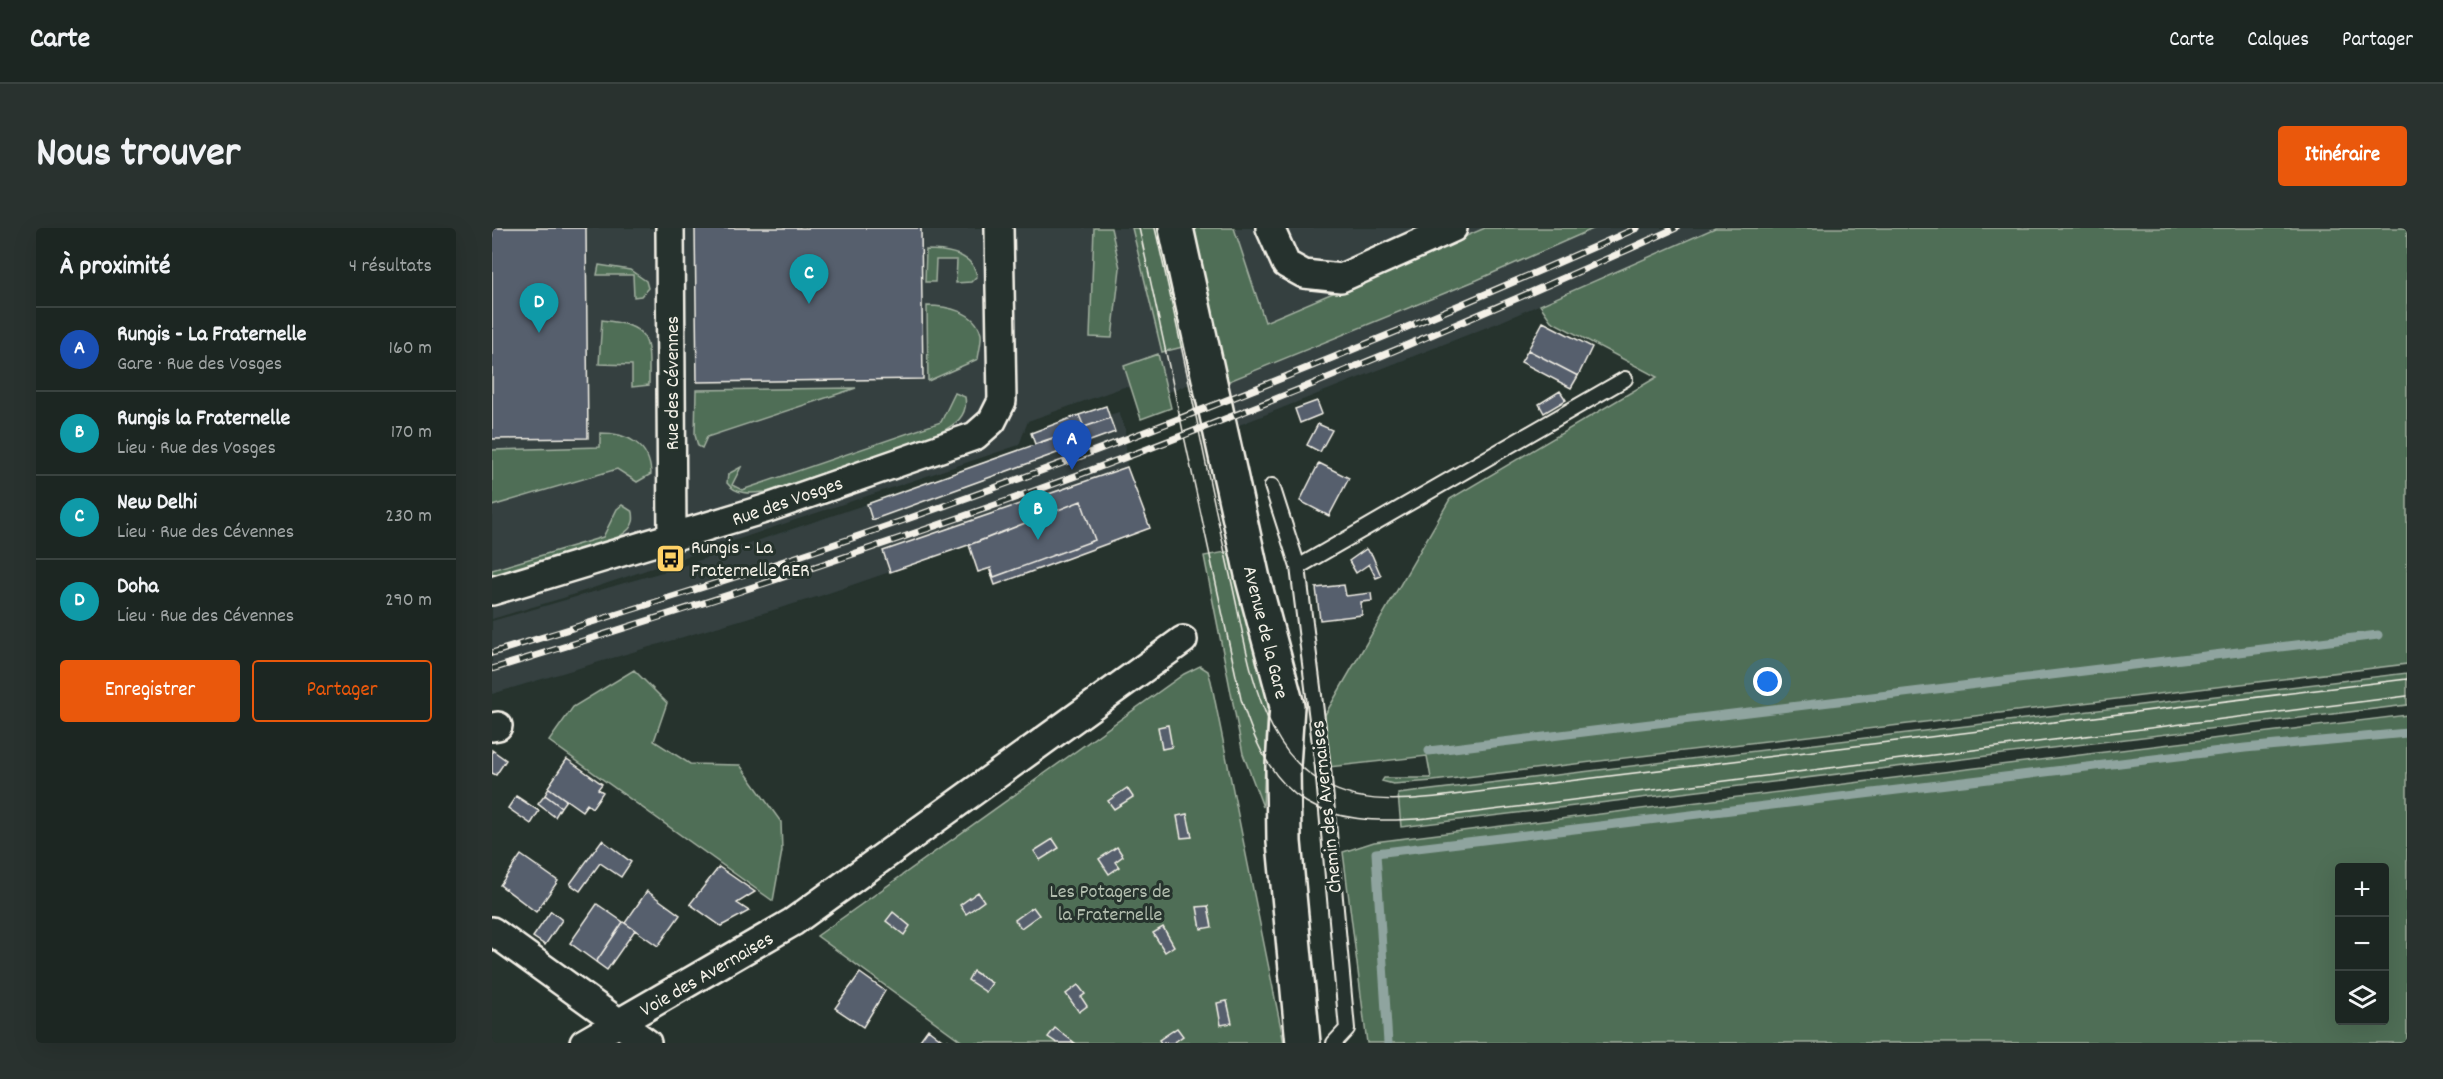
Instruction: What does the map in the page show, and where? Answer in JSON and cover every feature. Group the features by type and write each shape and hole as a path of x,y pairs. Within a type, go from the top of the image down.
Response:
{"main road":[{"name":"Avenue de la Gare","path":"1176,228 1253,579 1287,706 1283,766 1284,842 1303,1043"}],"street":[{"name":"Rue des Cévennes","path":"670,228 672,538"},
{"name":"Rue des Vosges","path":"492,591 672,538 975,436 992,421 1002,401 999,228"},
{"path":"1270,228 1286,264 1304,274 1341,278 1453,228"},
{"name":"Voie des Avernaises","path":"584,1043 793,922 1183,640"},
{"path":"492,931 647,1043"}],"lane":[{"path":"1298,567 1625,379"},
{"name":"Chemin des Avernaises","path":"1272,486 1298,567 1324,776 1347,1029 1334,1043"}],"shaded area":[{"path":"492,228 1542,228 1225,371 1168,392 1124,387 1028,421 1019,445 563,598 492,619"},
{"path":"1595,228 1715,228 1500,322 1239,425 1227,382 1477,280"},
{"path":"1105,406 1109,415 1119,412 1125,429 1127,467 1150,528 995,585 989,568 978,572 968,545 820,596 492,694 492,621 673,569 867,504 1035,445 1031,433"}],"green space":[{"path":"1094,228 1111,228 1120,268 1112,338 1090,337"},
{"path":"1132,228 1163,228 1187,346 1162,352"},
{"path":"1192,228 1234,228 1265,322 1485,228 1595,228 1477,280 1227,382"},
{"path":"1715,228 2407,228 2407,664 1433,781 1393,784 1382,781 1384,778 1431,778 1427,756 1329,767 1323,718 1450,499 1657,377 1551,321 1540,305"},
{"path":"926,250 958,254 970,262 977,276 971,282 956,283 957,260 936,260 935,282 925,282"},
{"path":"599,265 630,270 646,281 648,288 641,296 634,297 633,275 597,275"},
{"path":"927,306 943,307 967,315 978,326 981,334 978,359 928,381"},
{"path":"602,320 631,326 645,338 649,357 649,385 632,387 632,365 599,364"},
{"path":"1158,354 1171,408 1141,419 1124,366"},
{"path":"856,388 707,437 702,448 698,446 695,435 696,390"},
{"path":"955,393 965,397 966,404 962,416 936,435 767,492 740,492 727,483 728,474 741,467 732,485 742,490 941,422"},
{"path":"600,433 619,435 635,442 646,455 651,474 637,482 617,469 492,506 492,450 600,447"},
{"path":"622,505 633,512 633,521 629,529 618,538 584,552 492,578 492,570 603,537 617,509"},
{"path":"1231,551 1268,702 1263,807 1243,754 1204,556"},
{"name":"Les Potagers de la Fraternelle","path":"1200,666 1208,671 1211,681 1284,1043 964,1043 817,936 1184,674"},
{"path":"634,670 667,703 654,741 690,764 740,765 781,822 782,851 773,901 549,741 573,707"},
{"path":"2407,673 2407,705 1401,827 1398,794"},
{"path":"2407,715 2407,1043 1367,1043 1343,852 1374,842"}],"building":[{"path":"492,228 586,228 588,438 492,439"},
{"path":"695,228 921,228 923,379 697,382"},
{"path":"1543,322 1592,347 1578,376 1528,350"},
{"path":"1528,350 1578,376 1571,388 1521,362"},
{"path":"1560,391 1566,400 1544,413 1539,404"},
{"path":"1317,401 1322,414 1300,423 1295,409"},
{"path":"1106,406 1110,418 1084,427 1079,415"},
{"path":"1079,415 1084,427 1035,444 1031,433"},
{"path":"1110,418 1115,432 872,520 867,504"},
{"path":"1318,424 1332,430 1320,452 1307,445"},
{"path":"1319,463 1349,478 1329,516 1300,501"},
{"path":"1127,467 1150,528 995,585 989,568 994,577 1095,540 1081,501 980,541 890,572 883,551"},
{"path":"1081,501 1095,540 994,577 991,568 978,572 969,545"},
{"path":"1366,549 1372,555 1381,576 1376,578 1369,564 1356,573 1349,561"},
{"path":"1344,585 1346,596 1371,593 1372,601 1361,602 1362,615 1320,620 1316,588"},
{"path":"1168,725 1172,747 1162,749 1158,727"},
{"path":"492,750 506,760 496,775 492,773"},
{"path":"567,759 602,784 598,789 603,792 592,808 587,804 582,811 548,787"},
{"path":"549,788 566,800 561,807 545,795"},
{"path":"1127,788 1133,797 1114,809 1108,801"},
{"path":"545,795 561,807 555,817 538,804"},
{"path":"516,796 539,811 531,824 508,808"},
{"path":"1187,814 1192,837 1181,838 1177,816"},
{"path":"1053,839 1059,848 1040,860 1034,851"},
{"path":"602,840 631,862 621,877 600,863 580,891 570,884"},
{"path":"1117,847 1123,856 1115,862 1119,867 1109,874 1099,859"},
{"path":"521,855 558,881 536,912 500,885"},
{"path":"719,867 755,892 737,903 749,911 721,926 690,904"},
{"path":"647,891 680,915 658,946 625,923"},
{"path":"978,892 984,901 966,914 960,905"},
{"path":"597,904 623,922 596,962 570,943"},
{"path":"1208,906 1212,927 1201,929 1197,907"},
{"path":"1033,907 1039,915 1021,928 1015,920"},
{"path":"551,911 562,920 545,945 533,937"},
{"path":"893,912 910,926 904,935 886,921"},
{"path":"623,922 635,930 607,970 596,962"},
{"path":"1163,927 1174,946 1165,952 1153,933"},
{"path":"973,971 992,983 986,992 968,980"},
{"path":"860,973 885,991 863,1027 835,1008"},
{"path":"1078,985 1085,994 1081,997 1087,1006 1079,1012 1066,994"},
{"path":"1227,1001 1232,1023 1221,1025 1217,1003"},
{"path":"1055,1028 1075,1043 1057,1043 1048,1037"},
{"path":"1177,1028 1183,1036 1173,1043 1161,1043 1159,1040"},
{"path":"928,1029 946,1043 918,1043"}],"waterway":[{"path":"1429,751 2378,635"},
{"path":"1388,1043 1376,853 2245,748 2407,733"}],"tram line":[{"path":"1139,228 1241,699 1254,735 1269,764 1286,786 1306,802 1330,813 1358,819 1428,818 2407,696"},
{"path":"1155,228 1243,634 1258,693 1273,729 1289,753 1310,774 1341,792 1374,799 1392,800 1445,796 2407,679"}],"railway":[{"path":"492,653 817,550 1015,481 1284,378 1637,228"},
{"path":"492,669 799,572 1069,478 1418,341 1676,228"}],"place":[{"name":"New Delhi","path":"809,304"},
{"name":"Doha","path":"539,333"},
{"name":"Rungis - La Fraternelle","path":"1072,470"},
{"name":"Rungis la Fraternelle","path":"1038,540"},
{"name":"Rungis - La Fraternelle RER","path":"670,558"}]}
